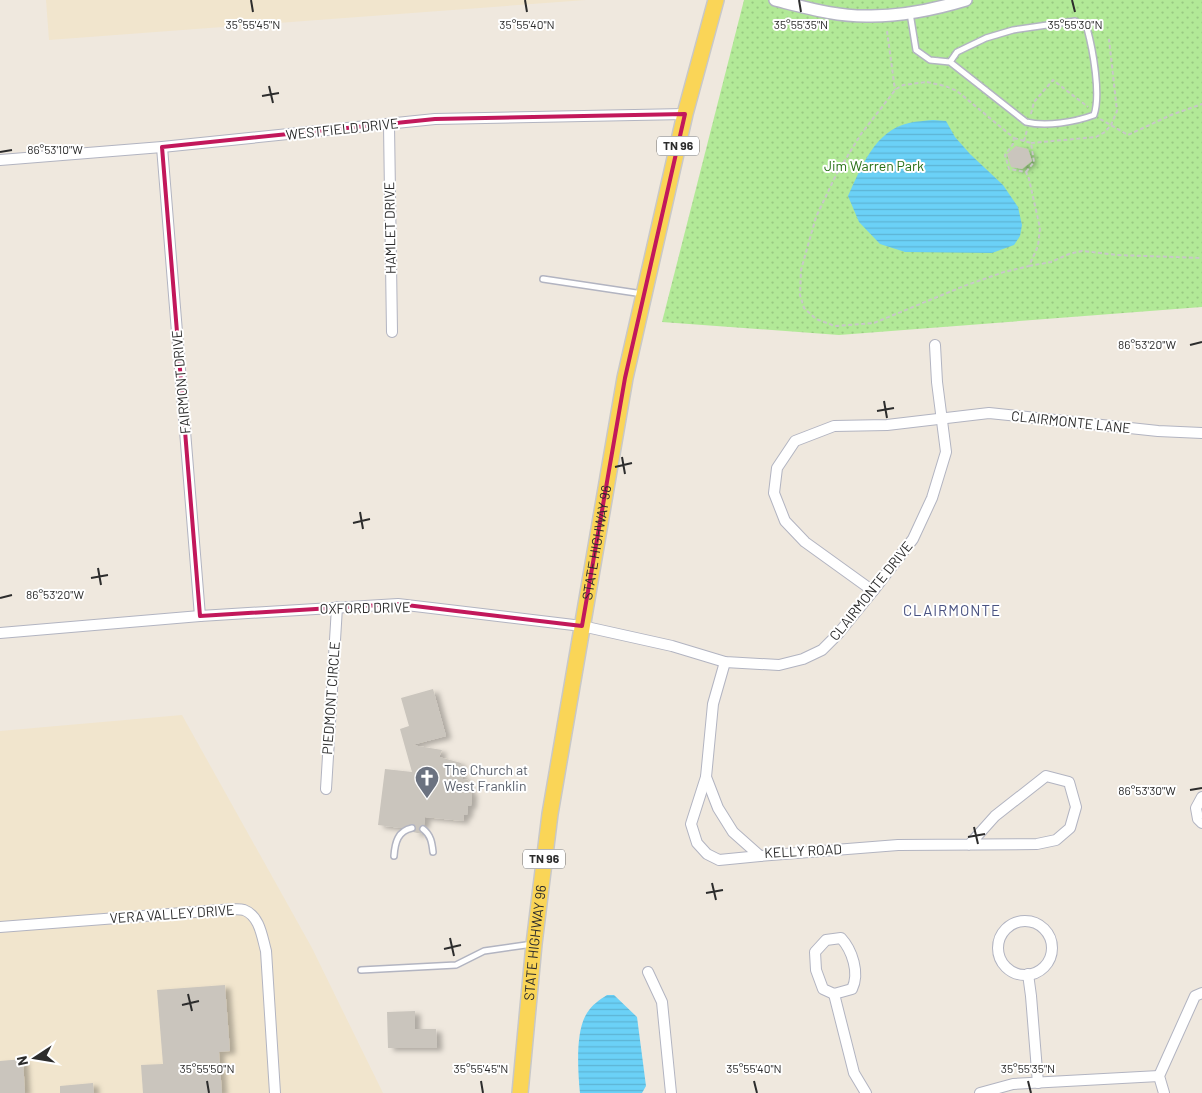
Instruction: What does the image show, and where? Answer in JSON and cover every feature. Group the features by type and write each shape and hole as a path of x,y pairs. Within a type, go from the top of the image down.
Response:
{"main road":[{"name":"STATE HIGHWAY 96","path":"520,1093 534,944 550,814 625,378 685,114 716,0"}],"street":[{"path":"775,0 822,11 846,15 871,16 910,12 966,0"},
{"name":"WESTFIELD DRIVE","path":"0,160 162,147 435,119 685,114"},
{"name":"HAMLET DRIVE","path":"389,125 392,332"},
{"name":"FAIRMONT DRIVE","path":"162,147 200,616"},
{"name":"CLAIRMONTE DRIVE","path":"725,662 779,665 803,659 822,650 838,634 913,539 932,498 946,452 936,382 935,345"},
{"name":"CLAIRMONTE LANE","path":"873,591 805,542 785,521 774,493 777,468 795,441 834,426 887,425 989,413 1202,433"},
{"name":"OXFORD DRIVE","path":"0,633 200,616 398,604 582,626 672,646 725,662"},
{"name":"PIEDMONT CIRCLE","path":"326,789 337,607"},
{"name":"KELLY ROAD","path":"725,662 713,704 706,777 718,808 732,832 760,856 898,845 969,845 1037,844 1056,840 1070,828 1076,807 1069,782 1046,776 995,816 969,845"},
{"path":"706,777 691,824 696,843 708,854 719,860 760,856"},
{"path":"1202,797 1196,808 1198,819 1202,823"},
{"name":"VERA VALLEY DRIVE","path":"0,927 220,910 243,910 254,916 266,951 276,1093"},
{"path":"1021,921 1029,921 1044,929 1049,936 1051,944 1051,952 1043,967 1036,972 1028,974 1019,974 1010,970 1004,964 998,947 1000,938 1005,930 1012,924 1021,921"},
{"path":"841,938 848,946 855,968 854,984 852,989 834,994 823,989 816,970 814,952 826,940 841,938"},
{"path":"648,972 662,1002 671,1093"},
{"path":"1028,974 1038,1083"},
{"path":"1164,1093 1159,1076 1195,996 1202,993"},
{"path":"834,994 854,1073 866,1093"},
{"path":"980,1093 1013,1084 1159,1076"}],"lane":[{"path":"910,12 916,50 930,60 950,62 1028,123 1037,125 1085,118 1094,115 1098,105 1092,45 1087,28 1074,21 1013,30 986,38 957,52 950,62"},
{"path":"543,279 644,294"},
{"path":"394,856 394,844 398,837 406,829 412,828"},
{"path":"424,829 432,841 433,852"},
{"path":"361,970 456,965 484,951 534,944"}],"path":[{"path":"887,31 895,90"},
{"path":"1024,141 1034,102 1053,80 1094,115 1128,135 1171,115 1202,104"},
{"path":"1026,172 1034,162 1031,143 1014,138 957,91 927,82 902,85 895,90 861,134 836,175 816,217 800,270 800,295 804,308 816,319 835,326 874,323 954,289 1004,272 1051,262 1069,254 1082,251 1117,255 1202,258"},
{"path":"1014,138 1013,144 1005,155 1009,169 1026,172"},
{"path":"1026,172 1040,228 1038,246 1030,266"}],"highlighted area":[{"path":"685,114 625,378 582,626 398,604 200,616 162,147 435,119"}],"shaded area":[{"path":"46,0 586,0 49,40"},
{"path":"182,715 312,948 383,1093 0,1093 0,731"}],"green space":[{"name":"Jim Warren Park","path":"744,0 1202,0 1202,307 839,335 662,322"}],"water":[{"path":"946,121 955,137 1003,185 1018,207 1022,225 1020,236 1014,245 992,253 905,252 880,244 859,222 848,196 864,162 878,142 897,127 912,122"},
{"path":"607,995 614,995 637,1017 646,1086 642,1093 580,1093 578,1052 583,1021 589,1010"}],"building":[{"path":"1016,146 1028,149 1032,161 1022,169 1011,167 1007,154"},
{"name":"The Church at West Franklin","path":"433,689 446,736 412,745 442,750 439,757 461,763 459,775 463,775 462,779 468,780 469,791 472,792 471,806 468,806 467,815 464,815 463,821 425,817 424,825 420,826 419,829 422,834 413,832 416,828 412,824 401,828 378,825 385,769 412,772 400,729 409,726 401,698"},
{"path":"225,985 230,1051 219,1052 222,1093 143,1093 141,1065 163,1064 157,990"},
{"path":"415,1011 415,1029 436,1029 437,1048 388,1048 387,1012"},
{"path":"23,1059 25,1093 0,1093 0,1061"},
{"path":"93,1083 94,1093 60,1093 60,1086"}],"place":[{"name":"The Church at West Franklin","path":"427,799"}],"district":[{"name":"CLAIRMONTE","path":"952,611"}]}
